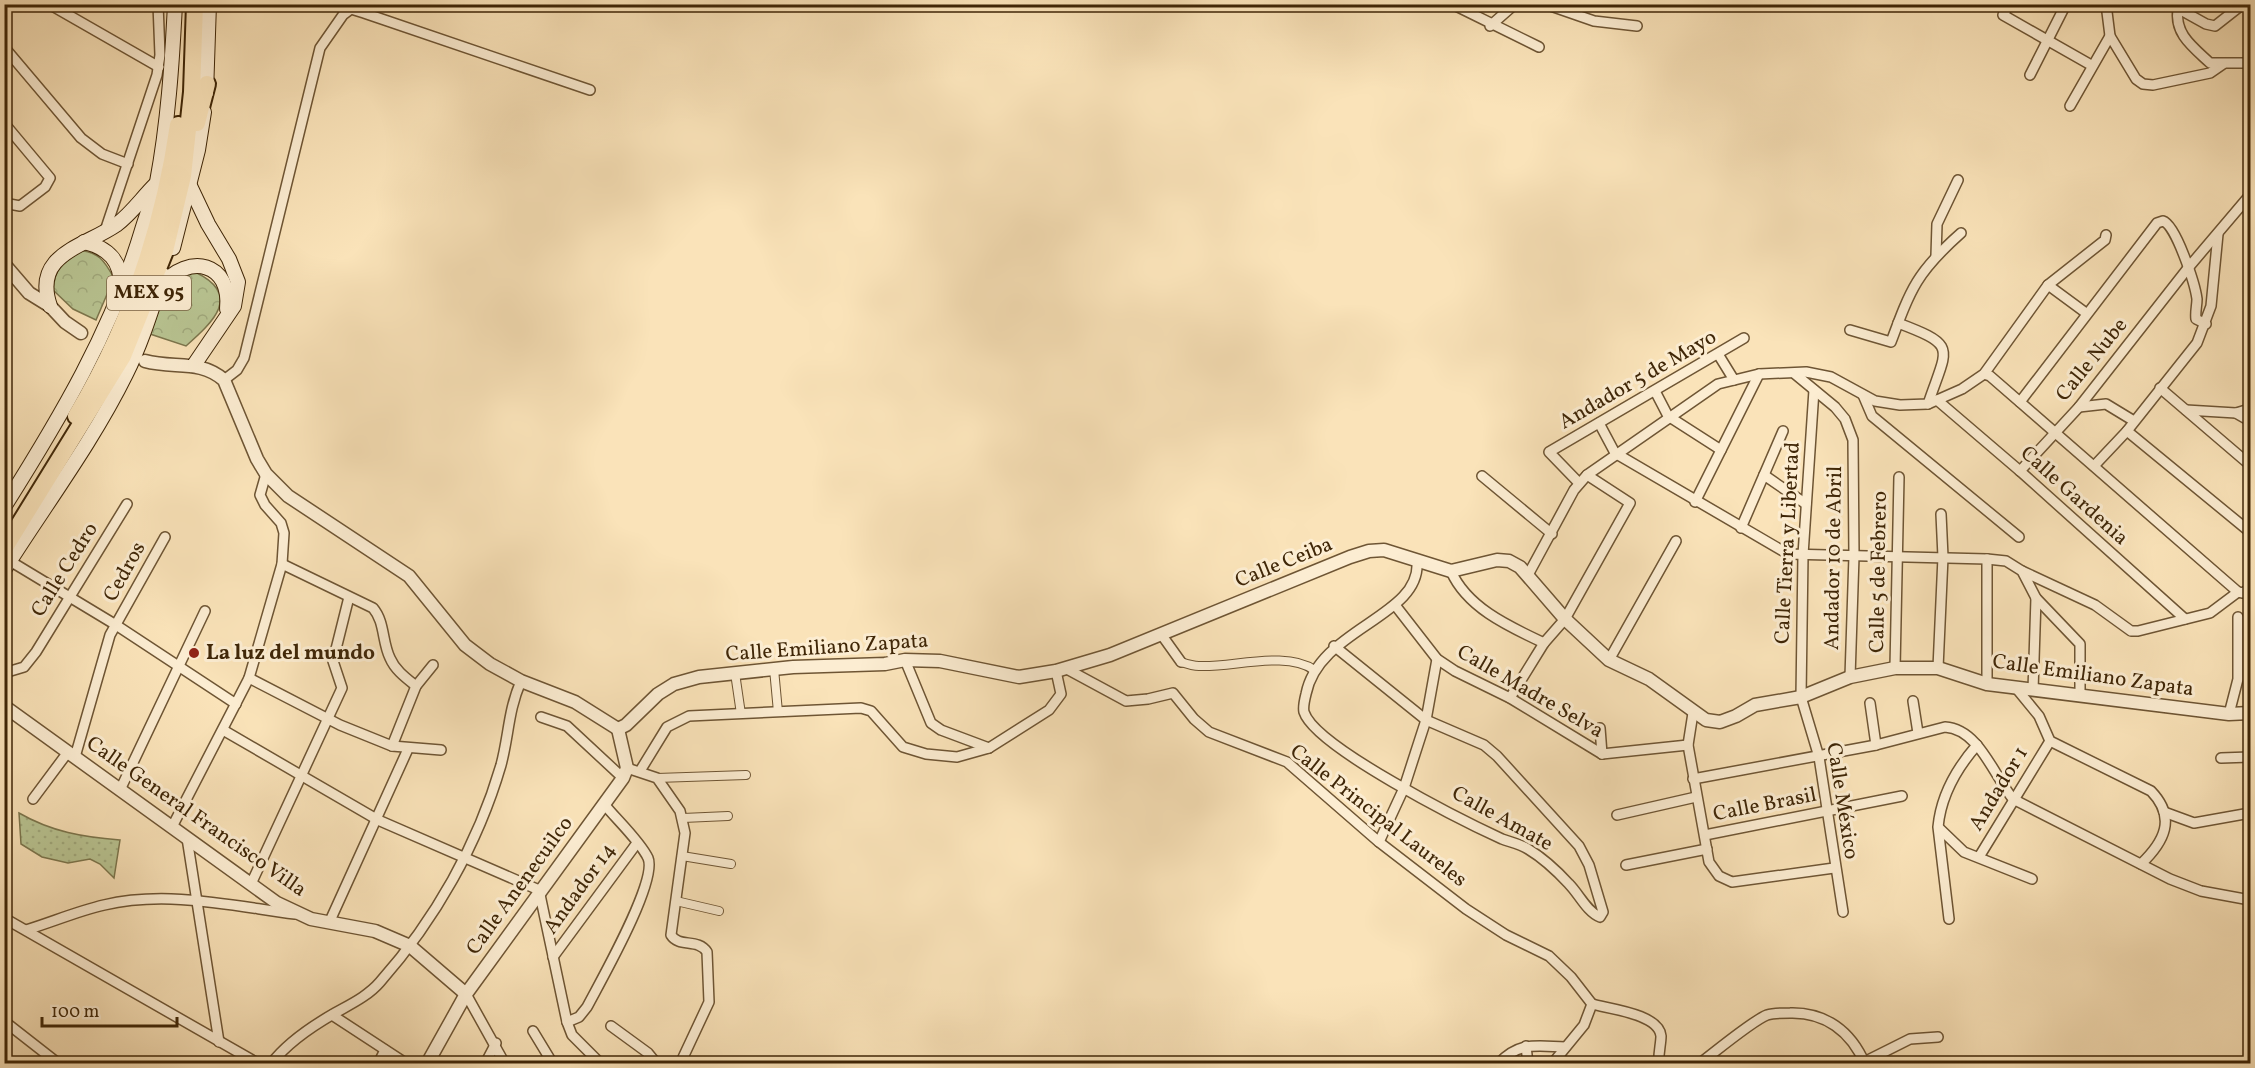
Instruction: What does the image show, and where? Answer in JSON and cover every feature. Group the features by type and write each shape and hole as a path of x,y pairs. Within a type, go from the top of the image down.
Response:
{"highway":[{"name":"MEX 95","path":"4,529 79,410 108,356 134,299 152,247 169,182 180,110 184,4"},
{"name":"MEX 95","path":"6,560 123,356 165,250 186,181 195,4"},
{"path":"186,181 207,84"}],"main road":[{"path":"4,507 72,398 111,319 121,293 156,184 171,90 175,4"},
{"path":"207,84 209,4"},
{"path":"6,560 69,472 126,375 141,342 178,231 186,181"},
{"path":"186,181 229,259 238,282 234,306 194,365"},
{"path":"50,306 45,290 50,270 64,253 105,231 129,214 156,184"},
{"path":"84,242 103,249 116,262 121,271 121,293"},
{"path":"158,290 172,273 183,267 208,269 219,276 228,293 226,319"}],"street":[{"path":"49,4 159,67"},
{"path":"105,231 159,67 158,4"},
{"path":"1452,4 1490,26 1539,47"},
{"path":"1490,26 1515,4"},
{"path":"1545,4 1594,21 1637,26"},
{"path":"2009,4 2003,15 2091,65"},
{"path":"2030,75 2066,4"},
{"path":"2106,4 2110,36 2136,79 2143,84 2153,85 2210,73 2223,64"},
{"path":"2174,7 2215,26 2243,4"},
{"path":"2174,7 2181,36 2210,63 2250,63"},
{"path":"224,380 237,370 244,358 320,48 343,15 351,9 590,90"},
{"path":"2070,106 2091,65 2110,36"},
{"path":"4,47 81,138 102,154 128,164"},
{"path":"4,123 50,178 45,188 20,206 4,202"},
{"path":"1936,256 1936,224 1958,180"},
{"name":"Calle Nube","path":"2020,471 2079,407 2188,268 2250,195"},
{"path":"2020,402 2157,223 2163,221 2171,226 2197,297 2196,319 2206,324"},
{"path":"1850,330 1890,342 1906,298 1920,274 1961,233"},
{"path":"2094,466 2127,431 2197,343 2211,306 2218,234"},
{"path":"1544,643 1490,614 1459,586 1451,571 1497,560 1509,561 1528,575 1579,483 1615,453 1718,384 1759,374 1806,372 1831,377 1875,401 1900,405 1932,402 1962,389 1984,374 2048,285 2105,240 2106,236"},
{"path":"4,264 29,293 50,306 65,322 81,333"},
{"path":"2048,285 2086,313"},
{"path":"1898,323 1931,335 1941,342 1944,354 1932,402"},
{"name":"Andador 5 de Mayo","path":"1579,483 1549,452 1744,338"},
{"path":"1718,354 1734,380"},
{"path":"145,361 171,366 204,367 224,380 257,459 266,474 288,496 409,576 465,645 490,664 521,681 575,702 618,729 630,772"},
{"path":"1695,502 1759,374"},
{"path":"1795,374 1814,390"},
{"path":"1984,374 2020,402 2238,592 2243,593 2250,588"},
{"path":"2160,388 2250,465"},
{"path":"1655,390 1668,416 1721,450"},
{"name":"Andador 10 de Abril","path":"1814,390 1845,419 1853,440 1854,556 1850,677"},
{"name":"Calle Tierra y Libertad","path":"1801,697 1803,555 1814,390"},
{"path":"1863,395 1872,416 2019,537"},
{"name":"Calle Gardenia","path":"1932,402 2020,471 2185,620"},
{"path":"2079,407 2106,405 2134,421"},
{"path":"2186,410 2236,413 2250,406"},
{"path":"2236,413 2250,421"},
{"path":"1599,423 1615,453 1777,550 1803,555 1943,557 2006,561 2022,571 2096,605 2127,629 2139,631 2210,613 2238,592"},
{"path":"1741,528 1783,431"},
{"path":"2127,431 2250,532"},
{"path":"172,827 249,678 282,564 284,533 281,523 265,505 260,495 266,474"},
{"path":"1510,698 1544,643 1565,619 1630,502 1587,475"},
{"path":"1764,475 1806,504"},
{"path":"1482,476 1552,534"},
{"name":"Calle 5 de Febrero","path":"1895,668 1899,477"},
{"name":"Calle Cedro","path":"4,673 24,667 30,661 127,504"},
{"path":"1938,668 1943,557 1941,514"},
{"name":"Cedros","path":"71,754 116,624 165,537"},
{"path":"1609,660 1676,541"},
{"name":"Calle Ceiba","path":"1060,670 1110,655 1369,551 1384,550 1451,571"},
{"path":"1987,559 1987,684"},
{"path":"6,560 116,624 236,704"},
{"path":"1161,634 1181,662 1199,666 1264,661 1307,664 1314,670 1334,646 1395,605 1413,587 1418,572 1418,561"},
{"path":"282,564 373,608 379,615 390,659 400,674 416,686"},
{"path":"2022,571 2036,598 2080,644 2080,695"},
{"name":"Calle Emiliano Zapata","path":"1528,575 1565,619 1609,660 1649,679 1693,713 1706,720 1720,722 1737,716 1755,705 1801,697 1850,677 1895,668 1938,668 1987,684 2229,714 2250,713"},
{"path":"251,885 342,688 333,661 349,597"},
{"path":"2033,690 2036,598"},
{"name":"Calle Madre Selva","path":"1395,605 1437,659 1455,671 1510,698 1602,754"},
{"path":"120,790 205,611"},
{"path":"2229,714 2238,679 2238,617"},
{"path":"1334,646 1426,720"},
{"path":"1379,842 1404,788 1426,720 1437,659"},
{"path":"905,660 931,723 940,730 989,748"},
{"name":"Calle Emiliano Zapata","path":"618,729 626,725 648,701 674,684 699,676 774,669 885,664 905,660 940,661 1019,677 1060,670"},
{"path":"392,746 416,686 433,665"},
{"path":"774,669 778,712"},
{"path":"630,772 667,727 676,720 688,716 861,708 871,711 903,747 919,752 957,756 989,748 1057,703 1061,694 1060,670"},
{"name":"Calle Principal Laureles","path":"1060,670 1126,701 1173,693 1189,713 1209,732 1287,762 1379,842 1466,909 1506,935 1549,956 1571,977 1592,1004"},
{"name":"Calle Amate","path":"1314,670 1306,693 1304,712 1312,723 1348,756 1404,788 1503,839 1526,848 1551,866 1600,917 1603,912 1589,865 1579,846 1543,804 1484,745 1426,720"},
{"path":"735,673 741,714"},
{"path":"249,678 328,719 392,746 441,750"},
{"path":"271,1064 332,1015 364,996 378,984 410,946 472,846 501,762 508,716 521,681"},
{"path":"2016,688 2039,716 2050,741 2151,791 2164,812 2163,839 2156,850 2141,864"},
{"name":"Calle México","path":"1801,697 1819,757 1825,811 1843,912"},
{"path":"1913,701 1918,733"},
{"path":"1870,703 1876,745"},
{"name":"Calle General Francisco Villa","path":"4,706 277,903 304,916 375,931 410,946 466,994"},
{"path":"1693,713 1688,745 1693,779 1709,862 1719,876 1732,882 1834,868"},
{"path":"541,717 567,726 630,772 657,778 746,775"},
{"path":"1600,728 1602,754 1688,745"},
{"path":"1693,779 1819,757 1918,733 1955,728 1977,745 2000,784 2013,799 2141,864 2200,891 2250,900"},
{"path":"222,730 378,820 466,856 540,890 567,1022 572,1035 601,1064"},
{"name":"Andador 1","path":"1979,857 2050,741"},
{"path":"1949,919 1938,827 1939,813 1952,778 1977,745"},
{"path":"329,923 378,820 408,749"},
{"path":"33,799 71,754"},
{"path":"2221,758 2250,758"},
{"name":"Calle Anenecuilco","path":"427,1064 466,994 540,890 630,772"},
{"path":"657,778 683,818 682,856 671,935 673,939 703,946 707,952 709,1002 680,1064"},
{"name":"Calle Brasil","path":"1705,835 1902,796"},
{"path":"1617,815 1696,797"},
{"path":"567,1022 579,1017 587,1007 622,941 641,897 649,863 637,843 604,804"},
{"path":"2164,812 2194,823 2250,813"},
{"path":"683,818 728,816"},
{"path":"1938,827 1959,848 2032,879"},
{"path":"187,838 195,901 219,1042"},
{"name":"Andador 14","path":"553,957 637,843"},
{"path":"1626,865 1707,849"},
{"path":"682,856 731,864"},
{"path":"26,930 105,905 148,899 195,901 304,916"},
{"path":"676,901 719,911"},
{"path":"4,918 259,1064"},
{"path":"466,994 505,1063"},
{"path":"1552,1064 1584,1025 1592,1004 1649,1018 1658,1026 1661,1035 1659,1064"},
{"path":"1699,1064 1767,1015 1781,1013 1804,1013 1826,1018 1848,1036 1863,1063 1910,1039 1938,1038"},
{"path":"332,1015 407,1064"},
{"path":"4,1021 59,1064"},
{"path":"611,1026 648,1053 657,1064"},
{"path":"533,1031 553,1064"},
{"path":"485,1064 495,1043"},
{"path":"1526,1046 1528,1064"},
{"path":"1498,1064 1513,1048 1565,1047"},
{"path":"378,1064 385,1050"}],"green space":[{"path":"77,250 100,258 114,278 96,320 73,309 53,290 55,277 60,267"},
{"path":"195,272 210,281 218,290 220,299 219,309 206,328 186,346 150,334 170,287 176,280"},
{"path":"19,813 44,825 68,832 120,840 114,878 100,864 90,859 68,863 42,857 21,844"}],"place":[{"name":"La luz del mundo","path":"194,653"}]}
